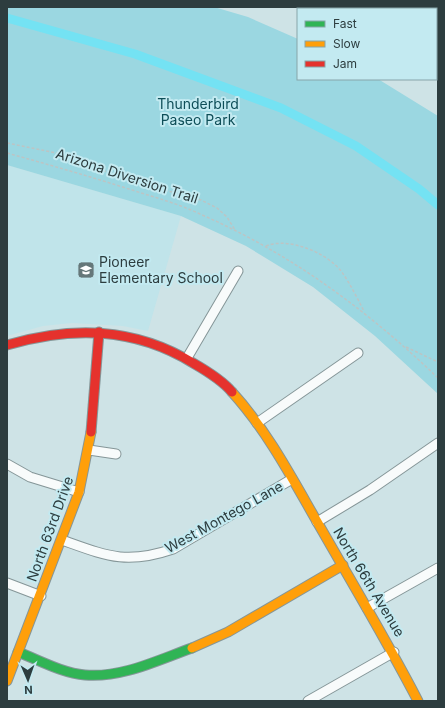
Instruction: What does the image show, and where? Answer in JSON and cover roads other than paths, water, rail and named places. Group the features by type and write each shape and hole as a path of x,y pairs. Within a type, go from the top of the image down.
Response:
{"street":[{"path":"187,358 238,271"},
{"name":"North 66th Avenue","path":"7,345 36,336 57,332 99,332 144,340 187,358 227,386 257,423 292,479 394,652 418,701"},
{"name":"North 63rd Drive","path":"7,681 80,492 89,450 99,332"},
{"path":"257,423 358,352"},
{"path":"317,522 370,490 438,443"},
{"path":"89,450 116,454"},
{"path":"7,464 30,478 80,492"},
{"name":"West Montego Lane","path":"62,540 114,557 134,558 152,556 173,549 292,479"},
{"path":"18,652 70,672 85,675 101,675 133,669 205,643 228,632 343,565"},
{"path":"367,608 438,568"},
{"path":"7,583 41,596"},
{"path":"308,701 394,652"}],"waterway":[{"path":"7,18 135,54 281,108 356,146 419,189 438,205"}],"place":[{"name":"Pioneer Elementary School","path":"86,270"}],"park label":[{"name":"Thunderbird Paseo Park","path":"198,112"}]}
